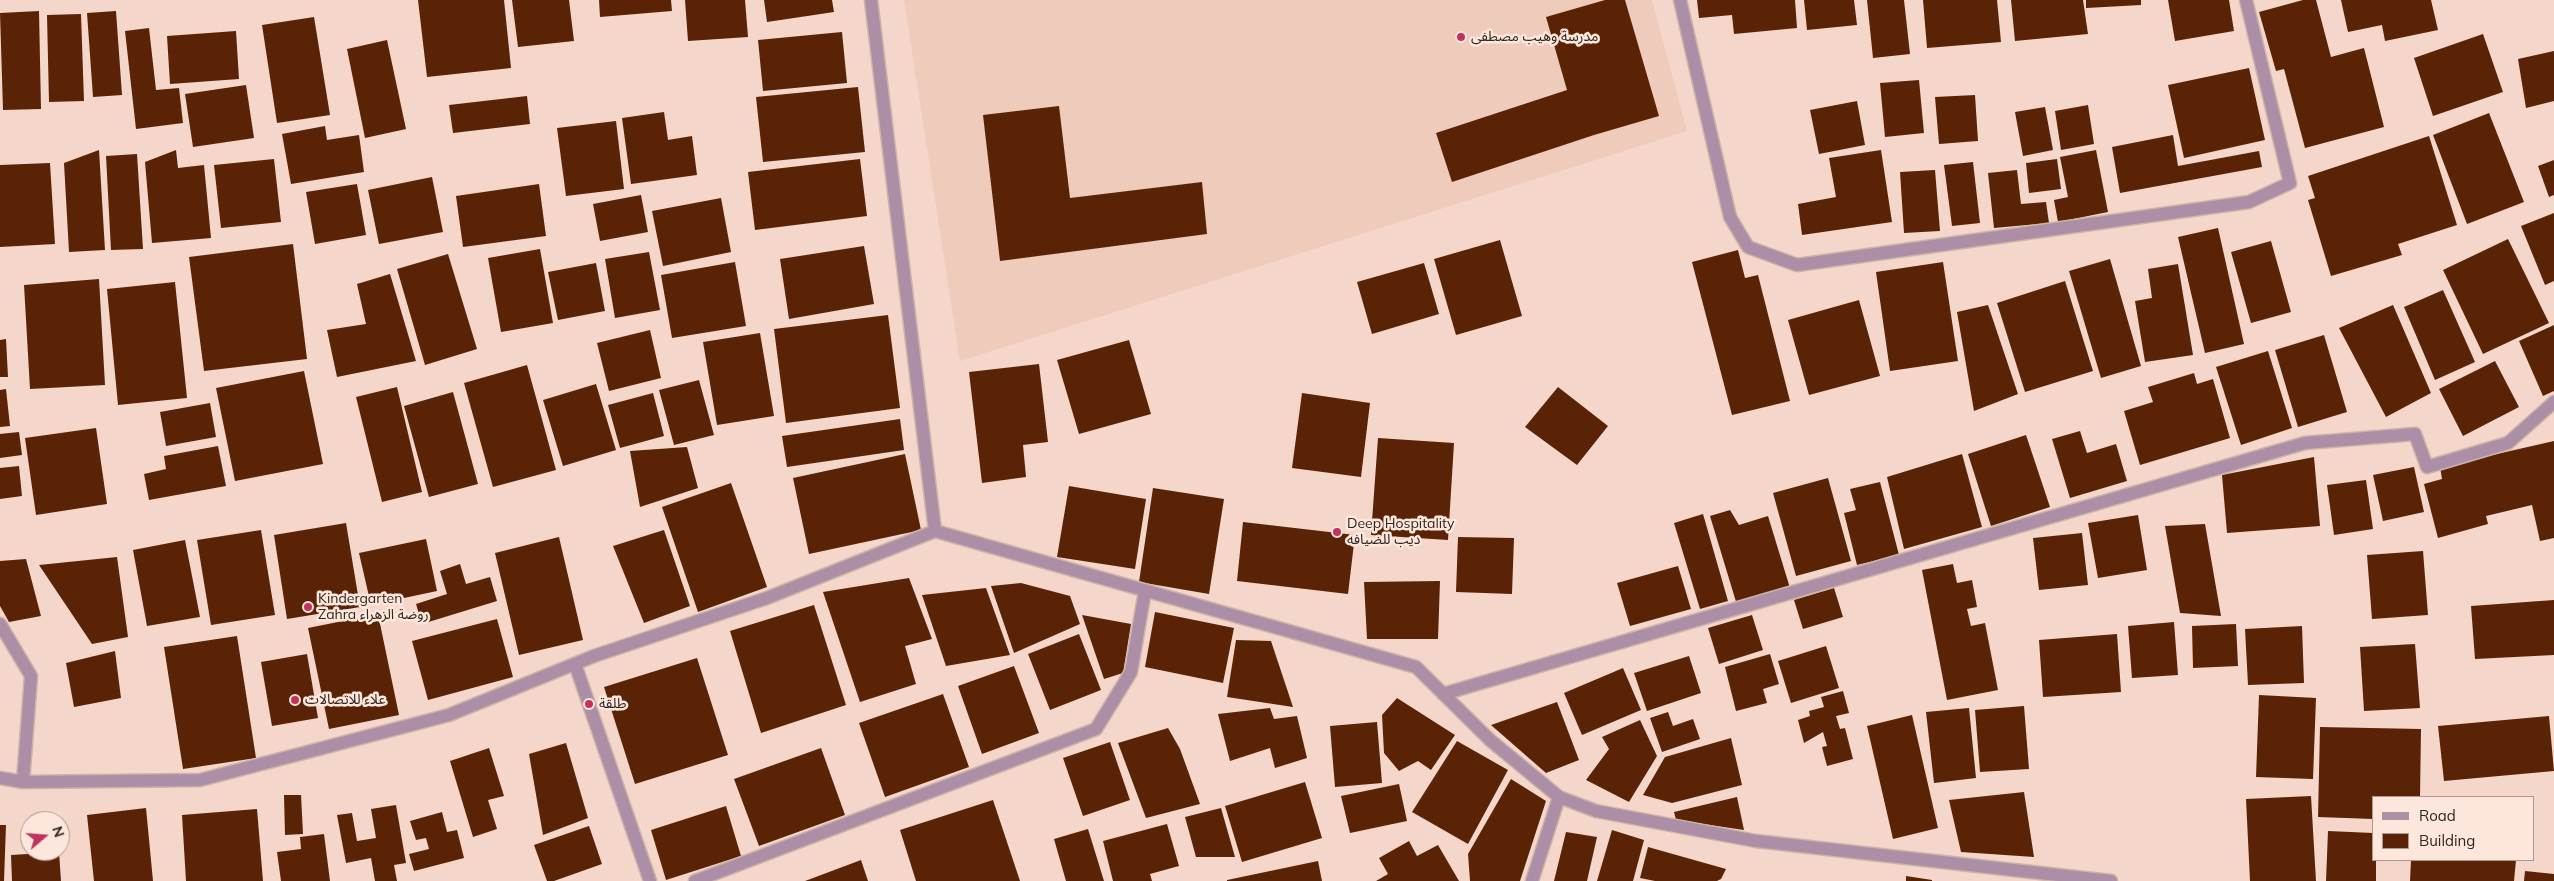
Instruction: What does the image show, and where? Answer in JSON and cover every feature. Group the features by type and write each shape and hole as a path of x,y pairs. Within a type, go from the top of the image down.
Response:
{"street":[{"path":"871,0 935,531"},
{"path":"1680,0 1730,217 1748,247 1798,265 2249,202 2290,183 2246,0"},
{"path":"1443,694 2305,443 2414,434 2426,467 2508,443 2554,402"},
{"path":"0,778 23,782 200,780 449,715 575,664 767,598 935,531 1145,592 1416,667 1490,740 1559,797 1596,811 1756,841 2111,881"},
{"path":"695,881 1096,729 1131,672 1145,592"},
{"path":"0,624 31,676 23,782"},
{"path":"575,664 650,881"},
{"path":"1532,881 1559,797"}],"shaded area":[{"path":"904,0 1652,0 1687,131 960,361"}],"building":[{"path":"418,0 504,0 511,68 427,77"},
{"path":"512,0 569,0 574,41 518,47"},
{"path":"599,0 671,0 672,11 600,17"},
{"path":"685,0 745,0 748,37 688,41"},
{"path":"764,0 832,0 834,12 767,22"},
{"path":"1605,0 1625,0 1659,116 1594,135 1452,182 1436,133 1567,90 1546,17"},
{"path":"1697,0 1795,0 1797,28 1734,34 1732,15 1699,18"},
{"path":"1804,0 1854,0 1857,25 1807,30"},
{"path":"1867,0 1904,0 1910,54 1873,58"},
{"path":"1923,0 1997,0 2001,42 1927,48"},
{"path":"2011,0 2083,0 2088,34 2015,41"},
{"path":"2086,0 2141,0 2141,5 2086,8"},
{"path":"2168,0 2229,0 2234,31 2175,41"},
{"path":"2303,0 2316,0 2331,57 2364,48 2384,127 2305,148 2284,69 2276,71 2259,12"},
{"path":"2341,0 2431,0 2438,30 2385,41 2382,25 2348,32"},
{"path":"39,11 41,109 3,110 0,13"},
{"path":"116,11 122,95 93,97 87,13"},
{"path":"81,14 84,101 49,102 47,15"},
{"path":"314,17 330,115 277,123 262,25"},
{"path":"149,28 156,90 179,88 183,123 136,129 125,31"},
{"path":"236,31 239,79 170,84 167,36"},
{"path":"842,32 847,83 763,91 758,40"},
{"path":"2483,34 2503,92 2433,116 2414,58"},
{"path":"387,40 406,129 365,138 347,49"},
{"path":"2554,51 2554,101 2526,108 2518,59"},
{"path":"2249,68 2265,140 2184,158 2168,85"},
{"path":"1919,80 1924,133 1885,137 1880,83"},
{"path":"246,85 254,138 193,147 185,94"},
{"path":"858,87 865,152 763,162 756,97"},
{"path":"1975,95 1978,141 1939,144 1935,97"},
{"path":"527,96 530,124 453,133 449,105"},
{"path":"1857,101 1865,145 1819,154 1810,110"},
{"path":"2088,105 2094,144 2061,150 2055,111"},
{"path":"1059,106 1070,198 1202,182 1207,234 1000,261 983,115"},
{"path":"2045,107 2053,150 2023,156 2015,112"},
{"path":"664,112 668,140 692,136 697,175 631,184 622,118"},
{"path":"2489,113 2524,202 2467,224 2433,135"},
{"path":"616,121 624,189 566,196 557,128"},
{"path":"325,126 327,140 359,135 364,172 291,184 282,134"},
{"path":"2173,135 2178,166 2259,151 2262,167 2120,193 2112,147"},
{"path":"2429,136 2457,225 2398,244 2402,255 2331,276 2308,200 2315,198 2308,176"},
{"path":"99,150 105,250 69,252 64,163"},
{"path":"176,150 178,168 204,165 211,238 152,243 145,162"},
{"path":"1881,150 1892,222 1802,235 1798,204 1836,197 1829,158"},
{"path":"2096,150 2108,212 2058,222 2054,200 2068,197 2060,157"},
{"path":"137,154 143,249 111,250 106,156"},
{"path":"274,159 281,222 221,228 214,165"},
{"path":"860,159 867,216 755,230 748,172"},
{"path":"2057,159 2061,189 2029,193 2026,163"},
{"path":"2554,160 2554,195 2549,197 2538,166"},
{"path":"1973,162 1980,223 1952,226 1944,165"},
{"path":"50,163 55,244 0,247 0,165"},
{"path":"1935,170 1940,231 1904,233 1900,172"},
{"path":"2017,170 2021,204 2046,202 2049,223 1994,228 1988,173"},
{"path":"432,177 443,232 379,244 368,190"},
{"path":"357,184 366,235 315,244 306,192"},
{"path":"539,184 546,236 463,247 456,196"},
{"path":"641,195 648,232 600,241 593,204"},
{"path":"721,198 731,252 663,266 652,211"},
{"path":"2554,213 2554,281 2545,285 2521,226"},
{"path":"2218,228 2244,344 2205,353 2178,237"},
{"path":"2508,239 2549,323 2483,354 2443,270"},
{"path":"1500,240 1522,316 1456,335 1434,259"},
{"path":"2271,241 2291,312 2251,323 2231,252"},
{"path":"293,244 307,359 204,371 189,257"},
{"path":"864,246 874,304 789,319 780,259"},
{"path":"540,249 553,323 501,332 488,258"},
{"path":"1738,250 1745,278 1758,275 1790,401 1732,415 1692,262"},
{"path":"649,252 660,310 615,318 605,259"},
{"path":"448,254 477,349 425,365 397,269"},
{"path":"2110,259 2141,366 2101,378 2069,271"},
{"path":"735,262 746,326 672,338 661,275"},
{"path":"1943,262 1958,361 1890,371 1876,272"},
{"path":"596,263 605,311 558,320 548,272"},
{"path":"1424,263 1439,314 1372,334 1357,282"},
{"path":"2178,264 2193,355 2145,362 2135,301 2152,298 2148,269"},
{"path":"390,274 416,361 337,377 327,330 366,324 357,284"},
{"path":"99,279 105,385 30,389 24,285"},
{"path":"2065,281 2093,371 2025,392 1997,303"},
{"path":"175,282 187,398 118,405 107,289"},
{"path":"2443,290 2475,362 2435,380 2404,307"},
{"path":"1859,300 1880,376 1809,395 1788,320"},
{"path":"1988,305 2018,394 1974,411 1957,312"},
{"path":"2393,305 2431,393 2386,417 2339,328"},
{"path":"888,315 900,408 786,423 774,329"},
{"path":"2554,325 2554,391 2543,396 2519,341"},
{"path":"650,330 661,378 609,391 597,343"},
{"path":"760,333 774,416 717,425 703,342"},
{"path":"2324,335 2347,412 2298,427 2275,350"},
{"path":"6,339 8,377 0,377 0,340"},
{"path":"1129,340 1151,414 1079,434 1057,360"},
{"path":"2268,351 2292,428 2241,445 2216,367"},
{"path":"2495,361 2519,407 2463,436 2439,389"},
{"path":"1039,364 1048,442 1023,445 1026,477 982,483 969,372"},
{"path":"527,365 556,470 493,487 464,383"},
{"path":"304,371 323,464 235,481 216,388"},
{"path":"2194,373 2197,384 2213,379 2230,438 2140,465 2124,411 2153,402 2148,387"},
{"path":"699,380 714,435 674,445 659,390"},
{"path":"596,384 616,450 563,466 543,400"},
{"path":"397,387 422,492 382,502 356,397"},
{"path":"1558,387 1608,426 1577,465 1525,427"},
{"path":"6,389 10,426 0,427 0,390"},
{"path":"453,392 478,484 429,497 404,406"},
{"path":"653,393 664,436 620,448 608,405"},
{"path":"1302,393 1370,403 1361,477 1292,468"},
{"path":"210,403 216,437 166,446 160,412"},
{"path":"900,419 904,450 787,467 782,436"},
{"path":"96,428 107,504 36,515 25,438"},
{"path":"2080,431 2087,453 2116,444 2127,481 2070,498 2052,439"},
{"path":"19,432 22,455 0,458 0,434"},
{"path":"2026,435 2050,507 1991,526 1968,454"},
{"path":"1378,438 1454,443 1448,540 1371,535"},
{"path":"2554,441 2554,538 2540,541 2532,505 2486,516 2488,524 2438,538 2424,484 2442,479 2440,467"},
{"path":"218,446 226,486 149,500 144,474 166,469 164,456"},
{"path":"687,447 698,488 640,507 630,451"},
{"path":"905,454 921,530 809,554 793,478"},
{"path":"1962,454 1982,527 1904,549 1887,477"},
{"path":"2314,457 2320,526 2227,533 2222,475"},
{"path":"19,466 22,496 0,499 0,468"},
{"path":"2414,467 2424,512 2383,521 2373,475"},
{"path":"1828,478 1851,561 1796,576 1773,493"},
{"path":"2366,480 2373,529 2334,535 2327,485"},
{"path":"1880,482 1899,555 1857,565 1844,513 1856,510 1850,489"},
{"path":"731,483 767,587 698,612 662,507"},
{"path":"1069,486 1146,499 1135,569 1057,557"},
{"path":"1153,488 1224,499 1209,594 1139,582"},
{"path":"1730,510 1739,525 1768,516 1790,588 1737,605 1710,516"},
{"path":"1703,514 1728,601 1700,609 1674,523"},
{"path":"2138,515 2147,570 2098,578 2088,523"},
{"path":"1243,522 1355,535 1348,594 1237,581"},
{"path":"346,523 360,607 287,619 274,535"},
{"path":"2205,524 2221,616 2180,613 2165,526"},
{"path":"261,530 275,615 211,625 197,540"},
{"path":"664,530 690,606 644,623 613,546"},
{"path":"2082,533 2088,585 2039,590 2033,538"},
{"path":"559,537 583,640 519,655 495,553"},
{"path":"1458,537 1514,538 1512,594 1456,592"},
{"path":"426,539 437,591 371,605 359,553"},
{"path":"185,540 200,617 147,626 133,550"},
{"path":"2423,551 2428,615 2372,619 2367,555"},
{"path":"117,557 128,637 92,644 39,565"},
{"path":"26,559 41,616 9,622 0,606 0,561"},
{"path":"460,564 466,584 490,577 497,601 422,624 416,604 447,594 440,571"},
{"path":"1953,564 1957,583 1972,580 1977,607 1967,609 1971,626 1985,623 1998,690 1947,700 1922,570"},
{"path":"1678,566 1691,609 1630,626 1617,583"},
{"path":"909,578 932,639 905,646 916,684 860,702 823,592"},
{"path":"1440,581 1438,639 1367,639 1364,582"},
{"path":"1021,583 1070,596 1080,624 1014,653 991,586"},
{"path":"986,588 1010,655 946,666 922,595"},
{"path":"1834,588 1843,617 1803,629 1794,600"},
{"path":"2554,600 2554,655 2475,659 2471,606"},
{"path":"814,605 846,705 761,733 730,631"},
{"path":"1155,612 1234,628 1223,683 1145,667"},
{"path":"378,614 399,715 329,729 308,628"},
{"path":"1082,615 1131,624 1123,673 1104,679"},
{"path":"1752,615 1763,650 1719,664 1708,628"},
{"path":"497,619 513,677 428,700 412,641"},
{"path":"2174,622 2178,675 2132,678 2128,626"},
{"path":"2236,624 2238,666 2193,668 2192,626"},
{"path":"2302,626 2304,683 2248,685 2245,629"},
{"path":"1079,634 1101,690 1050,710 1028,654"},
{"path":"2117,634 2121,692 2043,697 2039,640"},
{"path":"237,636 256,758 183,769 164,647"},
{"path":"1236,640 1271,641 1293,707 1227,697"},
{"path":"2415,644 2420,708 2364,711 2360,647"},
{"path":"1826,646 1839,688 1791,703 1778,661"},
{"path":"115,651 121,698 74,707 66,663"},
{"path":"307,654 318,718 272,726 261,662"},
{"path":"1770,654 1779,684 1763,689 1767,703 1736,711 1725,667"},
{"path":"1689,656 1701,693 1647,711 1634,673"},
{"path":"697,658 728,755 635,784 604,687"},
{"path":"1014,666 1039,733 982,754 958,686"},
{"path":"1623,668 1641,710 1582,735 1564,693"},
{"path":"1843,691 1849,713 1836,716 1840,729 1845,728 1853,759 1827,766 1822,747 1827,746 1823,732 1804,743 1798,720 1810,716 1809,711 1824,707 1821,697"},
{"path":"943,694 969,767 885,797 859,723"},
{"path":"2259,695 2316,698 2313,779 2256,777"},
{"path":"1397,698 1455,735 1431,770 1418,761 1399,771 1384,753 1382,715"},
{"path":"1557,702 1579,760 1546,773 1491,725"},
{"path":"2024,706 2029,769 1980,772 1975,710"},
{"path":"1270,708 1274,719 1297,716 1307,758 1275,768 1270,748 1230,761 1218,714"},
{"path":"1969,708 1976,778 1934,783 1926,712"},
{"path":"1668,712 1673,726 1693,719 1700,739 1662,752 1650,718"},
{"path":"1912,715 1938,828 1893,839 1867,726"},
{"path":"2549,716 2554,771 2444,781 2438,726"},
{"path":"1640,720 1657,756 1629,802 1586,780 1609,749 1602,737"},
{"path":"1377,722 1382,783 1335,787 1330,726"},
{"path":"2320,727 2421,729 2420,796 2372,796 2372,819 2318,817"},
{"path":"1168,728 1180,749 1200,804 1146,818 1118,743"},
{"path":"1731,738 1742,785 1672,803 1643,795 1665,757"},
{"path":"1457,741 1508,770 1468,844 1412,812"},
{"path":"1110,742 1130,800 1083,816 1063,758"},
{"path":"566,743 588,818 543,835 529,754"},
{"path":"489,748 504,796 488,800 497,829 473,837 450,761"},
{"path":"821,748 845,815 759,846 734,779"},
{"path":"1511,779 1546,801 1520,881 1470,881 1468,854"},
{"path":"1305,782 1322,838 1242,862 1225,806"},
{"path":"1399,784 1407,821 1350,833 1341,796"},
{"path":"2024,792 2034,857 1961,852 1949,800"},
{"path":"284,795 301,795 303,834 285,835"},
{"path":"2311,796 2316,881 2250,881 2246,799"},
{"path":"1737,797 1744,830 1676,820 1674,812"},
{"path":"993,800 1020,881 916,881 900,830"},
{"path":"396,805 406,863 394,865 397,881 375,881 371,858 346,863 337,815 352,813 357,841 376,838 371,809"},
{"path":"726,806 741,856 666,880 651,830"},
{"path":"146,808 153,881 94,881 87,815"},
{"path":"1221,808 1235,857 1196,857 1185,817"},
{"path":"257,809 263,881 186,881 182,815"},
{"path":"442,812 447,832 457,830 464,858 414,871 409,854 429,849 426,838 416,840 410,821"},
{"path":"1167,824 1179,866 1150,874 1152,881 1113,881 1103,841"},
{"path":"0,825 6,825 4,881 0,881"},
{"path":"589,826 602,864 554,881 547,881 534,845"},
{"path":"1088,829 1104,881 1066,881 1054,839"},
{"path":"1612,830 1644,840 1633,881 1597,881"},
{"path":"2328,831 2372,833 2372,861 2376,861 2376,881 2326,881"},
{"path":"1566,832 1597,837 1587,881 1554,881"},
{"path":"324,834 330,881 281,881 277,852 301,849 300,837"},
{"path":"1409,841 1417,856 1438,845 1459,881 1376,881 1388,874 1379,858"},
{"path":"1648,847 1726,869 1721,879 1717,881 1655,881 1640,878"},
{"path":"20,854 20,861 60,861 61,881 12,881 11,855"},
{"path":"861,860 868,881 805,881"},
{"path":"1318,861 1322,881 1227,881 1227,880"},
{"path":"2411,861 2516,861 2514,881 2410,881"},
{"path":"2525,871 2554,874 2554,881 2524,881"},
{"path":"1906,876 1932,880 1932,881 1906,881"}],"place":[{"name":"مدرسة وهيب مصطفى","path":"1461,37"},
{"name":"Deep Hospitality ديب للضيافه","path":"1337,532"},
{"name":"Kindergarten Zahra روضة الزهراء","path":"308,607"},
{"name":"علاء للاتصالات","path":"295,700"},
{"name":"طلقة","path":"589,704"}]}
